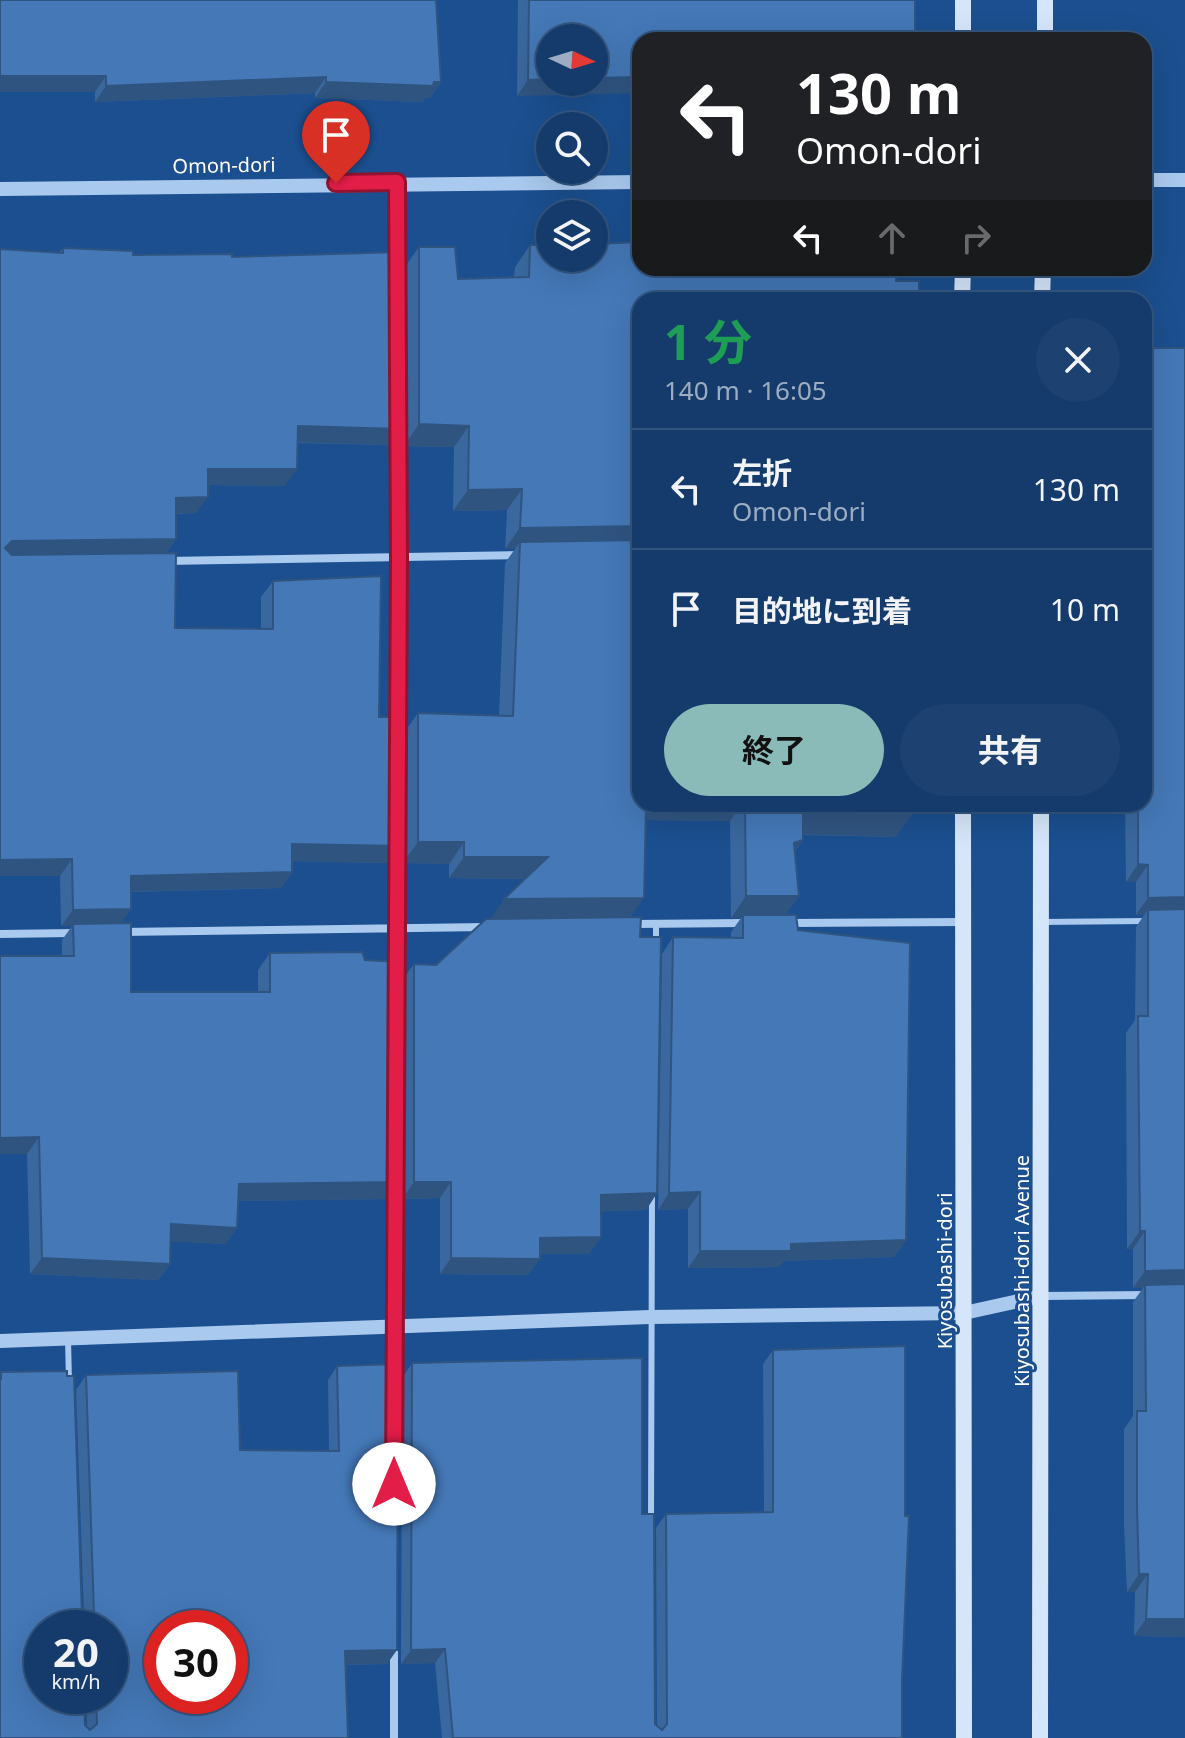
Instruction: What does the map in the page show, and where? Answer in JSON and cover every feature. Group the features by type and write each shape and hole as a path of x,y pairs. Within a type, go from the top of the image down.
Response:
{"main road":[{"path":"963,0 963,32"},
{"path":"1045,0 1045,32"},
{"name":"Kiyosubashi-dori","path":"963,812 964,1738"},
{"name":"Kiyosubashi-dori Avenue","path":"1040,1738 1041,812"}],"street":[{"path":"1152,180 1185,180"},
{"path":"397,182 398,276"},
{"name":"Omon-dori","path":"0,189 397,182 632,182"},
{"path":"398,416 399,742"},
{"path":"160,561 535,555"},
{"path":"397,992 398,835"},
{"path":"779,923 963,922"},
{"path":"626,924 764,923"},
{"path":"111,932 504,927"},
{"path":"0,934 80,933"},
{"path":"394,1388 396,1166"},
{"path":"0,1341 650,1317 964,1313 1041,1296 1156,1295"},
{"path":"394,1643 394,1738"}],"lane":[{"path":"1041,922 1156,921"},
{"path":"656,924 656,955"},
{"path":"651,1535 652,1191"},
{"path":"68,1338 70,1399"}],"building":[{"path":"0,0 436,0 441,82 434,82 433,86 326,82 326,77 106,86 106,76 0,76"},
{"path":"529,0 915,0 915,32 632,32 632,77 608,78 608,24 536,24 536,80 528,80"},
{"path":"632,242 632,276 896,276 896,281 919,281 919,292 632,292 632,526 520,528 522,489 468,490 469,426 419,424 419,247 455,247 458,279 529,277 530,245 536,245 536,272 608,272 608,243"},
{"path":"63,248 133,251 133,255 232,254 232,257 401,252 401,429 298,426 297,469 208,469 208,497 176,498 176,539 12,541 5,548 12,555 176,553 175,628 273,629 273,581 381,576 379,717 401,717 400,846 292,844 292,872 131,876 131,909 73,910 72,859 0,860 0,249 63,253"},
{"path":"1152,348 1185,348 1185,897 1148,898 1148,865 1138,864 1138,812 1152,812"},
{"path":"632,540 632,812 646,812 644,898 504,899 548,857 464,857 464,842 418,842 418,713 513,716 520,542"},
{"path":"745,812 911,812 911,815 803,813 803,840 794,843 799,896 746,896"},
{"path":"1185,909 1185,1270 1145,1271 1145,1231 1140,1231 1138,1016 1148,1016 1148,910"},
{"path":"743,915 796,915 798,930 910,943 906,1240 791,1244 791,1251 700,1251 700,1192 669,1193 673,937 743,938"},
{"path":"641,917 640,937 661,937 657,1193 601,1195 601,1237 540,1238 540,1259 451,1258 451,1182 414,1182 414,964 436,965 486,919"},
{"path":"131,923 131,992 270,992 270,953 362,952 365,960 400,962 400,1182 239,1184 237,1228 171,1224 170,1264 42,1258 39,1137 0,1138 0,956 74,956 73,924"},
{"path":"1185,1284 1185,1619 1146,1619 1148,1574 1139,1574 1137,1507 1137,1411 1146,1411 1145,1285"},
{"path":"905,1346 905,1516 909,1516 902,1738 453,1738 445,1649 411,1650 412,1363 642,1358 642,1514 654,1514 655,1724 662,1730 667,1724 666,1514 773,1512 773,1350"},
{"path":"398,1364 397,1650 345,1651 348,1738 0,1738 1,1372 67,1371 67,1376 74,1376 82,1610 24,1610 24,1714 85,1714 85,1725 90,1730 97,1724 97,1714 128,1714 128,1610 94,1610 86,1375 238,1371 240,1450 339,1451 337,1366"}],"route":[{"path":"336,183 397,182 399,556 394,1484"}]}
